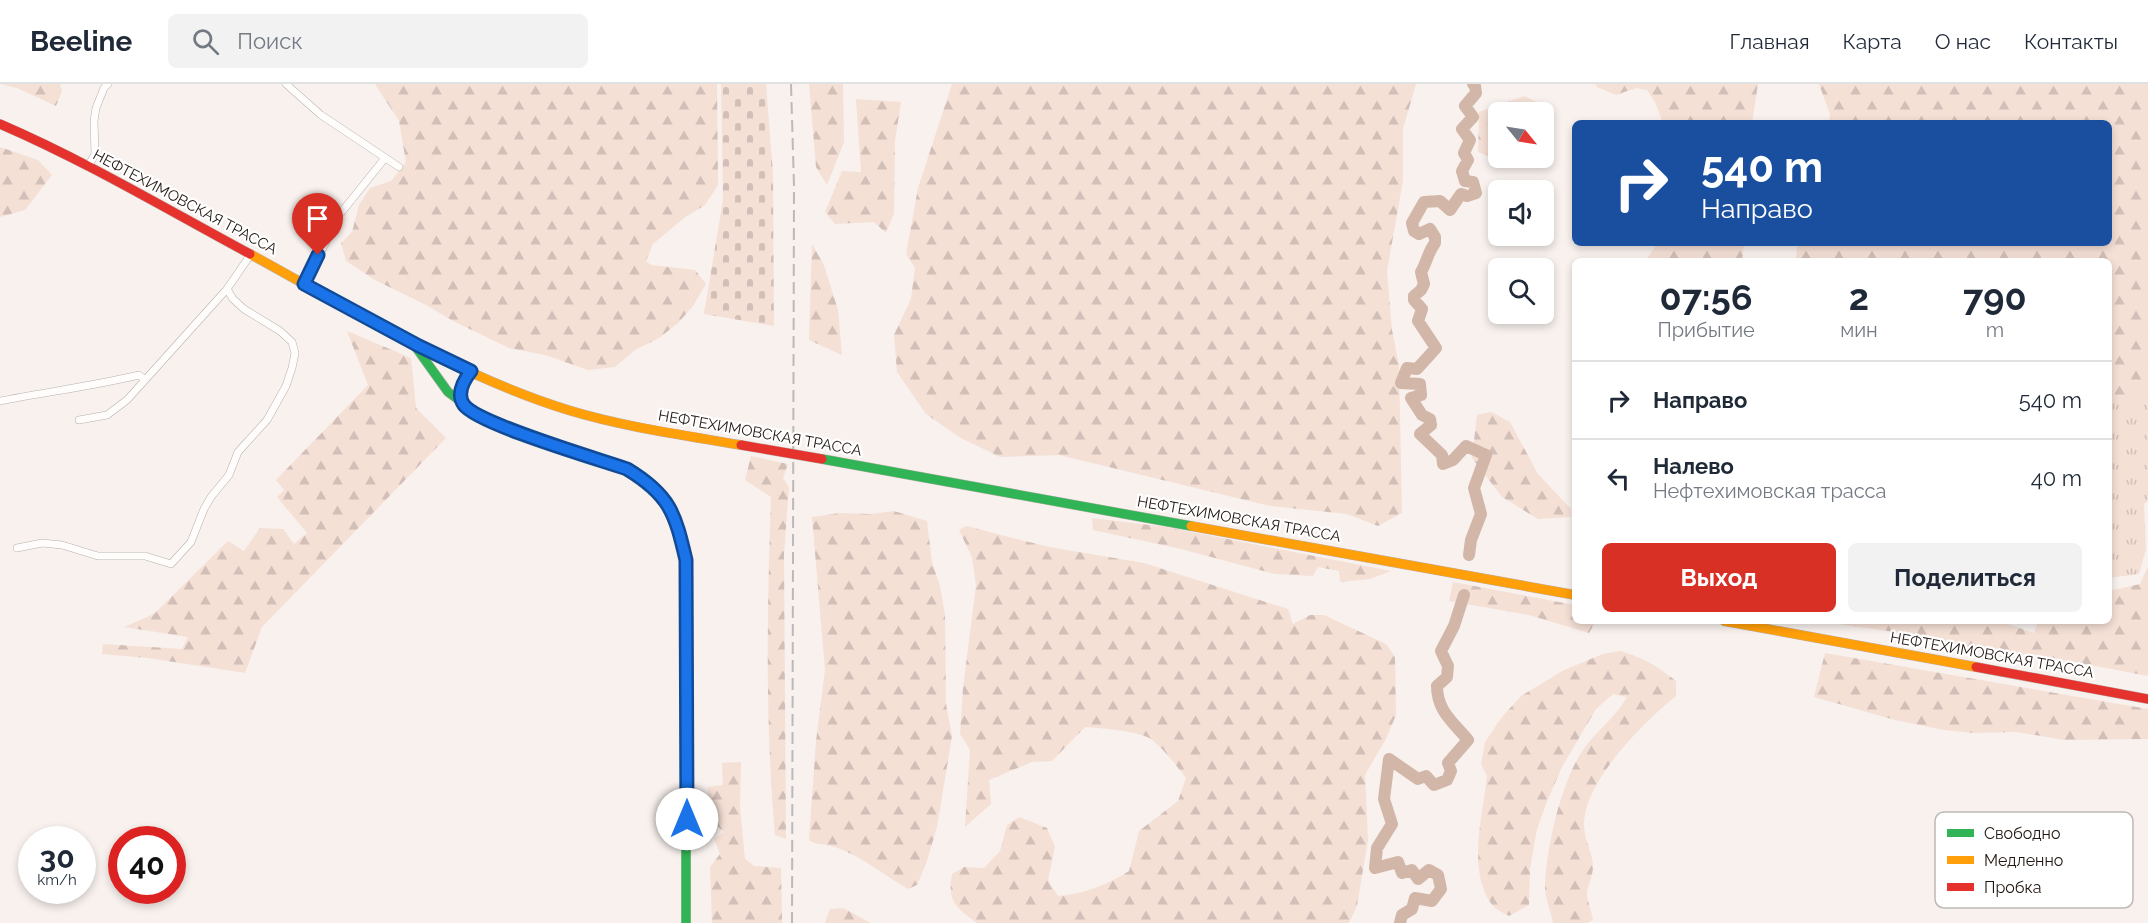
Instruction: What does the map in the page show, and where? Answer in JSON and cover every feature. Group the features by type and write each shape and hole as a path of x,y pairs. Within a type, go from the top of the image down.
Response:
{"main road":[{"name":"НЕФТЕХИМОВСКАЯ ТРАССА","path":"0,124 88,167 408,340 471,371 544,402 589,416 635,427 1572,594"},
{"path":"408,340 421,352 448,392 486,420 627,469 647,481 670,506 679,529 686,560 686,923"},
{"path":"465,406 461,398 462,387 471,371"},
{"name":"НЕФТЕХИМОВСКАЯ ТРАССА","path":"1740,624 2148,699"}],"street":[{"path":"88,167 95,154 96,108 108,84"},
{"path":"286,84 321,115 399,167"},
{"path":"304,284 326,242 328,229 385,158"},
{"path":"79,420 107,416 127,400 227,289 251,254"},
{"path":"17,548 42,543 62,545 98,556 145,556 171,564 190,542 204,509 229,475 238,452 267,420 286,386 295,353 292,342 280,331 244,309 233,299 227,289"},
{"path":"0,401 139,375 144,379"}],"green space":[{"path":"1,84 60,84 62,91 56,106 17,88"},
{"path":"375,84 717,84 718,185 705,205 684,218 653,244 646,261 651,265 695,270 706,284 693,306 678,323 659,338 635,350 615,367 588,370 545,355 509,348 375,280 346,261 341,243 352,232 359,205 370,188 391,181 406,162 399,121"},
{"path":"721,84 766,84 773,174 774,326 704,314 723,200"},
{"path":"809,84 843,84 844,142 827,185 816,167"},
{"path":"952,84 1416,84 1403,129 1403,181 1387,271 1392,330 1399,365 1402,513 1378,526 1347,514 1270,506 1059,455 1000,457 959,437 926,414 897,372 894,335 911,299 915,268 906,254 918,188"},
{"path":"1595,84 1758,84 1752,120 1662,120 1655,102 1647,90 1636,88 1616,95"},
{"path":"1819,84 2148,84 2148,396 2112,402 2112,258 1796,258 1797,246 2112,246 2112,120 1829,120 1830,114"},
{"path":"1524,96 1537,102 1507,102"},
{"path":"856,99 901,102 895,141 894,213 886,233 874,222 835,224 825,212 842,171 861,172"},
{"path":"1488,109 1488,156 1478,152 1479,112"},
{"path":"0,147 38,160 52,175 25,210 0,217"},
{"path":"812,244 824,265 838,310 842,355 809,340"},
{"path":"1656,246 1744,246 1742,258 1647,258"},
{"path":"347,331 411,358 416,408 446,438 262,627 245,673 148,658 102,654 103,644 182,649 188,637 124,627 154,614 228,541 244,551 260,528 283,529 294,544 307,533 277,497 284,490 276,480 368,385"},
{"path":"2148,391 2148,501 2144,504 2146,549 2139,574 2112,578 2112,393"},
{"path":"1491,412 1510,422 1538,474 1571,509 1571,517 1538,519 1502,497 1472,458 1477,415"},
{"path":"751,456 788,464 783,478 789,487 784,554 786,839 775,835 768,708 771,497 745,480"},
{"path":"894,511 927,521 932,562 940,586 945,615 946,704 952,736 937,827 917,885 908,889 850,853 809,840 816,741 825,670 812,517 840,513 870,514"},
{"path":"1092,518 1166,527 1391,571 1370,579 1340,582 1339,571 1318,567 1313,576 1275,574 1181,549 1093,530"},
{"path":"966,526 1049,547 1144,563 1288,609 1293,624 1310,615 1324,615 1386,644 1395,657 1396,715 1386,739 1365,775 1368,840 1357,906 1349,923 977,923 959,908 952,898 952,874 964,867 984,868 1000,851 1007,825 1019,817 1047,828 1055,847 1048,880 1058,896 1086,891 1121,876 1129,871 1139,831 1178,801 1186,778 1151,739 1129,732 1085,727 1052,761 1032,762 989,780 991,804 965,827 970,750 960,734 963,688 976,585 972,557 959,530"},
{"path":"2148,566 2148,676 2048,657 1974,648 1936,638 1838,624 2008,624 2034,633 2037,624 2112,624 2112,590 2140,584"},
{"path":"1453,582 1572,604 1572,624 1594,624 1589,633 1529,615 1449,601"},
{"path":"1620,651 1650,663 1676,681 1676,696 1632,737 1618,754 1604,772 1587,808 1584,831 1593,866 1587,893 1593,920 1587,923 1553,923 1545,891 1546,871 1556,816 1575,763 1588,743 1627,697 1613,694 1596,709 1562,767 1537,829 1530,869 1529,905 1509,916 1493,906 1480,877 1478,843 1487,776 1481,764 1485,742 1502,717 1521,696 1564,670 1603,654"},
{"path":"1825,653 2148,709 2148,739 2064,740 2017,732 1974,733 1944,730 1895,720 1814,697"},
{"path":"741,762 740,808 745,859 754,866 781,868 782,923 712,923 710,867 720,854 714,839 724,832 708,818 708,787 723,785 722,763"},
{"path":"843,908 871,923 825,923 830,909"}],"waterway":[{"path":"1469,555 1471,540 1481,514 1474,488 1486,455 1466,446 1453,460 1443,464 1442,455 1420,434 1431,425 1430,419 1422,415 1411,398 1421,395 1420,384 1401,383 1407,368 1417,369 1436,348 1418,321 1422,309 1414,300 1414,296 1424,284 1421,272 1435,243 1435,237 1430,229 1419,234 1414,231 1412,223 1424,202 1440,201 1450,210 1461,194 1467,196 1476,193 1473,182 1465,181 1462,171 1468,160 1464,153 1470,140 1462,129 1473,117 1465,106 1476,93 1473,84"},
{"path":"1400,923 1402,915 1412,909 1415,898 1432,901 1441,889 1438,875 1429,870 1418,879 1412,870 1402,873 1398,862 1375,868 1377,848 1392,824 1384,799 1389,759 1418,779 1426,776 1434,785 1447,780 1451,771 1448,763 1468,740 1443,709 1437,686 1447,677 1448,666 1441,651 1454,626 1464,595"}],"railway":[{"path":"791,84 794,186 792,923"}],"traffic: fast":[{"path":"415,346 448,392 486,420 627,469 653,487 668,506 678,529 686,560 686,608"},
{"path":"464,404 463,387 471,371"},
{"path":"822,459 1191,526"},
{"path":"686,793 686,923"}],"traffic: slow":[{"path":"250,254 405,340 526,396 610,421 741,445"},
{"path":"1191,526 1572,594"},
{"path":"1740,624 1976,667"}],"traffic: jam":[{"path":"0,124 95,170 250,254"},
{"path":"741,445 822,459"},
{"path":"686,608 686,793"},
{"path":"1976,667 2148,699"}],"route":[{"path":"318,255 304,284 419,346 471,371 462,387 461,398 465,406 486,420 627,469 647,481 670,506 679,529 686,560 687,819"}]}
